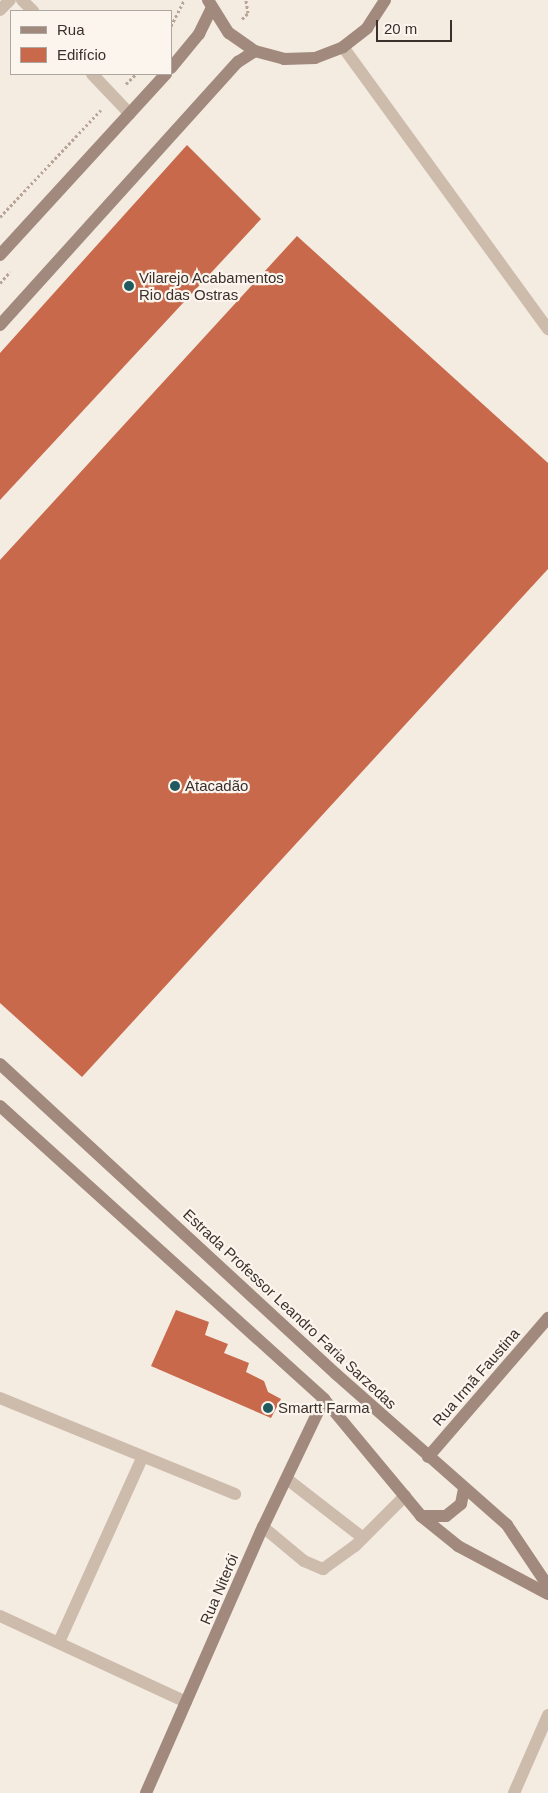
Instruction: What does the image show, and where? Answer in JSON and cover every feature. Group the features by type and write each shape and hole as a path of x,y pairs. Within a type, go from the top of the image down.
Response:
{"main road":[{"path":"209,5 229,33 255,51 284,59 315,58 343,47 367,28 384,0"},
{"path":"172,67 199,34 209,5"},
{"path":"0,325 238,62 255,51"},
{"path":"0,255 165,75"},
{"name":"Estrada Professor Leandro Faria Sarzedas","path":"0,1064 428,1457 507,1525 548,1586"},
{"path":"0,1106 324,1399 421,1516 458,1546 548,1594"},
{"name":"Rua Irmã Faustina","path":"428,1457 548,1318"},
{"name":"Rua Niterói","path":"146,1793 263,1527 324,1399"},
{"path":"421,1516 446,1516 461,1504 464,1488"}],"street":[{"path":"0,10 10,0"},
{"path":"22,0 32,10"},
{"path":"343,47 548,329"},
{"path":"93,75 130,114"},
{"path":"0,1398 142,1458 235,1494"},
{"path":"58,1642 142,1458"},
{"path":"287,1479 363,1538"},
{"path":"263,1527 304,1561 323,1569 363,1538 405,1496"},
{"path":"0,1616 186,1702"},
{"path":"514,1793 548,1715"}],"path":[{"path":"172,24 184,0"},
{"path":"0,217 135,75"}],"building":[{"name":"Vilarejo Acabamentos Rio das Ostras","path":"187,145 261,219 0,500 0,353"},
{"name":"Atacadão","path":"297,236 548,463 548,569 82,1077 0,1003 0,560"},
{"path":"176,1310 209,1322 205,1335 228,1344 224,1353 249,1363 246,1372 264,1381 268,1392 281,1399 271,1418 151,1366"}],"place":[{"name":"Vilarejo Acabamentos Rio das Ostras","path":"129,286"},
{"name":"Atacadão","path":"175,786"},
{"name":"Smartt Farma","path":"268,1408"}]}
